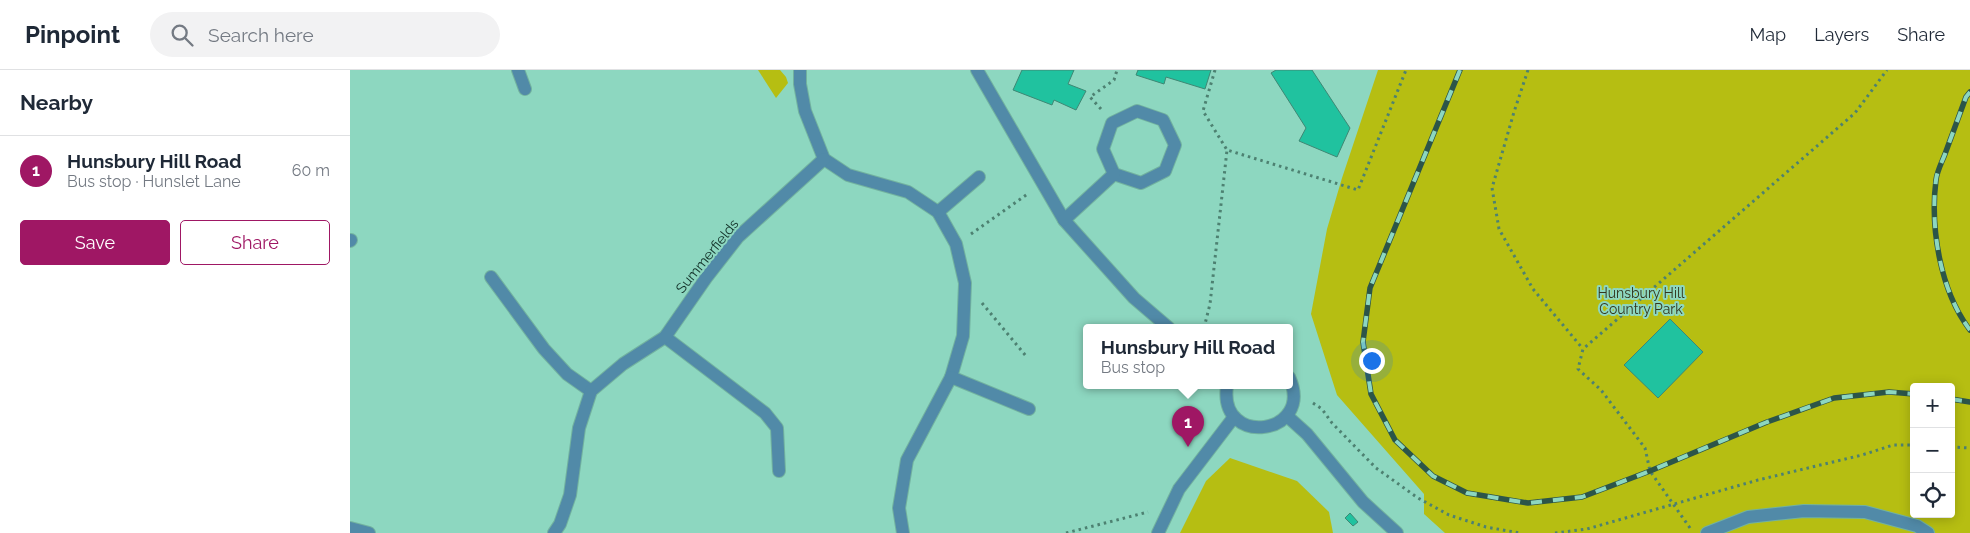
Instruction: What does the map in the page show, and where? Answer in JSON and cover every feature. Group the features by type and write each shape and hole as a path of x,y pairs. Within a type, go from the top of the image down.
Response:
{"street":[{"path":"518,70 525,89"},
{"path":"800,70 800,84 805,111 824,159 848,174 908,192 938,212 956,244 965,283 963,336 952,377 907,460 900,508 903,533"},
{"path":"977,70 1064,220 1134,298 1165,324"},
{"path":"1137,111 1163,120 1175,145 1165,171 1140,184 1114,174 1102,149 1112,123 1137,111"},
{"name":"Summerfields","path":"591,391 623,364 665,337 706,278 738,237 824,159"},
{"path":"1064,220 1114,174"},
{"path":"938,212 979,177"},
{"path":"491,277 544,349 567,374 591,391 579,428 570,495 560,524 554,533"},
{"path":"665,337 765,413 777,428 779,471"},
{"path":"952,377 1029,409"},
{"path":"1227,389 1228,407 1234,417 1243,424 1254,428 1266,428 1278,424 1287,416 1294,396 1293,385"},
{"path":"1287,416 1307,434 1363,502 1397,533"},
{"path":"1158,533 1179,488 1234,417"},
{"path":"1707,533 1748,517 1804,511 1865,512 1917,526 1928,533"},
{"path":"350,528 368,533"}],"path":[{"path":"1115,122 1090,97 1114,80 1117,70"},
{"path":"1205,324 1210,304 1227,150 1203,111 1215,70"},
{"path":"1227,150 1358,190 1406,70"},
{"path":"1528,70 1492,188 1499,229 1533,289 1583,349"},
{"path":"1693,533 1650,471 1645,448 1601,390 1578,369 1583,349 1855,113 1887,70"},
{"path":"956,244 1042,183"},
{"path":"982,304 1026,356"},
{"path":"1312,403 1322,409 1332,423 1376,468 1418,498 1449,515 1486,528 1520,533"},
{"path":"1555,533 1588,529 1784,473 1862,455 1893,445 1910,445"},
{"path":"1955,446 1970,448"},
{"path":"1066,533 1154,511"}],"green space":[{"path":"758,70 780,70 786,77 788,83 776,98"},
{"name":"Hunsbury Hill Country Park","path":"1378,70 1970,70 1970,533 1445,533 1424,514 1424,494 1337,395 1311,314 1327,229"},
{"path":"1230,458 1297,481 1329,512 1333,533 1180,533 1206,481"}],"building":[{"path":"1022,70 1074,70 1068,84 1086,91 1076,110 1054,100 1052,105 1013,90"},
{"path":"1138,70 1211,70 1205,89 1166,77 1164,84 1136,75"},
{"path":"1276,70 1312,70 1350,128 1337,157 1299,141 1306,128 1271,73"},
{"path":"1670,319 1703,352 1658,398 1624,365"},
{"path":"1350,513 1358,522 1353,526 1345,518"}],"railway":[{"path":"1460,70 1370,288 1363,342 1371,394 1395,440 1433,476 1467,493 1528,503 1582,497 1767,422 1834,398 1889,392 1910,394"},
{"path":"1970,92 1966,97 1938,170 1935,198 1936,238 1944,278 1951,297 1970,330"},
{"path":"1955,400 1970,402"}],"place":[{"name":"Hunsbury Hill Road","path":"1188,447"}]}
